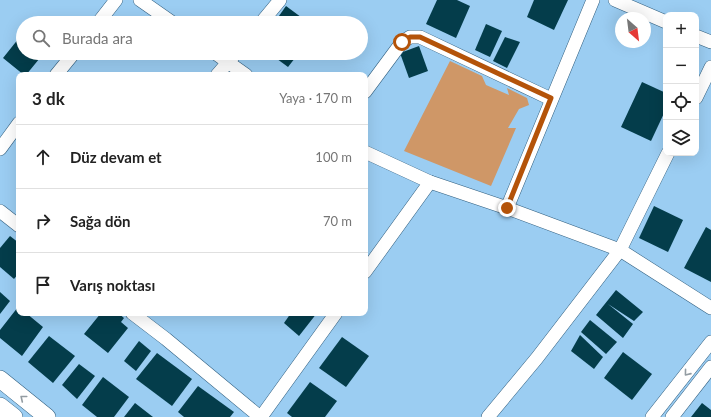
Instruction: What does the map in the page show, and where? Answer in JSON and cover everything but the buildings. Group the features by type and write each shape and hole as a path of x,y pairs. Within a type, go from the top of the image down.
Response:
{"main road":[{"path":"0,379 47,417"},
{"path":"0,406 14,417"}],"street":[{"path":"103,16 116,0"},
{"path":"140,0 163,16"},
{"path":"267,16 280,0"},
{"path":"507,208 592,0"},
{"path":"615,0 663,21"},
{"path":"368,88 402,42 410,37 420,37 551,98"},
{"path":"699,37 711,42"},
{"path":"58,72 68,60"},
{"path":"220,72 230,60"},
{"path":"234,60 244,72"},
{"path":"699,92 711,68"},
{"path":"0,149 16,127"},
{"path":"368,153 430,182 507,208 620,250 711,308"},
{"path":"488,417 537,358 620,250 667,156"},
{"path":"368,268 430,182"},
{"path":"0,211 16,224"},
{"path":"136,316 261,417 329,316"},
{"path":"652,417 711,342"},
{"path":"672,417 711,367"}],"shaded area":[{"path":"450,61 482,76 486,85 509,95 507,88 527,98 529,105 519,109 508,128 516,128 491,186 404,151"}],"route":[{"path":"402,42 410,37 420,37 551,98 507,208"}]}
